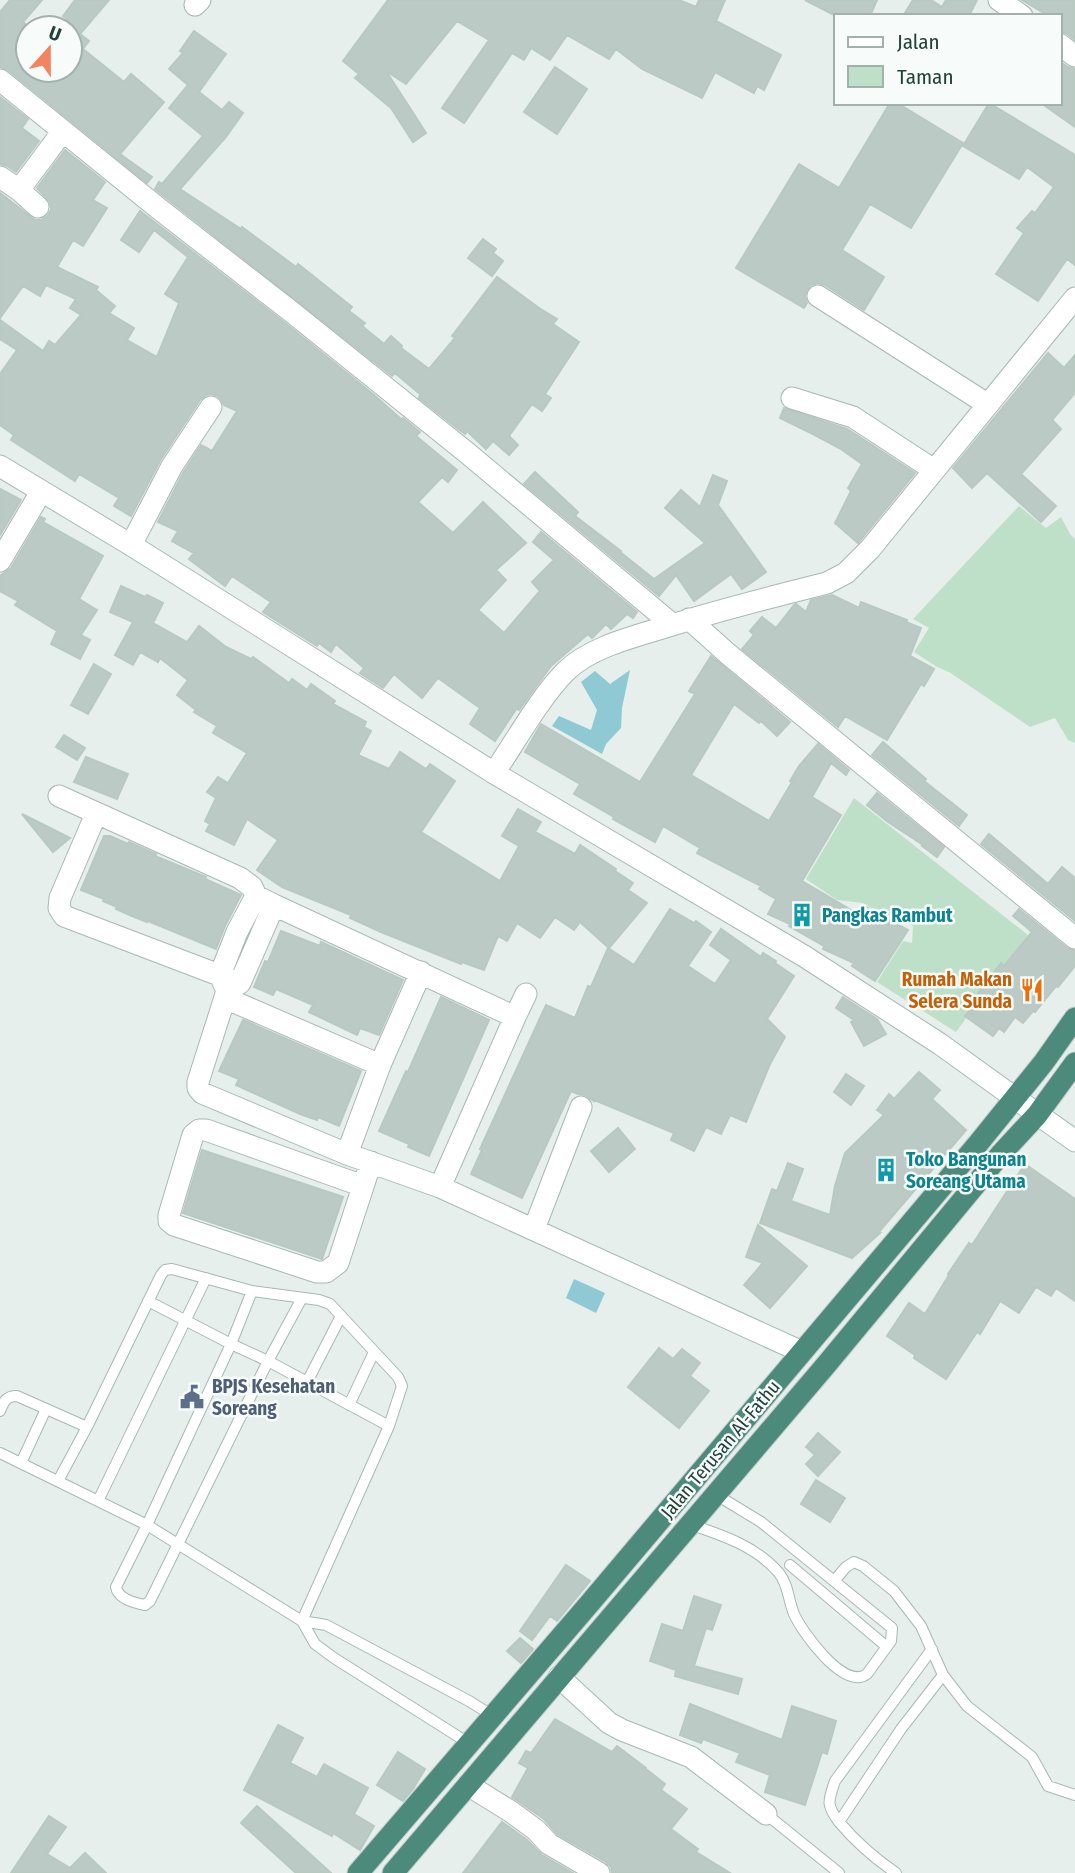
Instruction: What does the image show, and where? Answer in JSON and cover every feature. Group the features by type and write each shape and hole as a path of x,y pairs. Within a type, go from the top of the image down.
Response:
{"highway":[{"name":"Jalan Terusan Al-Fathu","path":"358,1873 802,1352 1015,1098 1075,1018"},
{"name":"Jalan Terusan Al-Fathu","path":"393,1873 834,1355 1000,1155 1037,1115 1075,1063"},
{"path":"470,1744 490,1759"}],"street":[{"path":"999,0 1019,14"},
{"path":"0,80 681,622 728,654 1075,938"},
{"path":"19,190 63,131"},
{"path":"0,177 38,206"},
{"path":"818,296 987,404"},
{"path":"494,773 547,694 566,671 585,656 631,637 827,583 846,573 870,550 987,404 1071,311"},
{"path":"792,398 853,417 934,470"},
{"path":"131,545 172,466 211,407"},
{"path":"0,466 494,773 804,956 940,1044 1075,1141"},
{"path":"0,561 41,492"},
{"path":"59,796 240,878 265,901 515,1017"},
{"path":"96,814 60,898 59,908 64,916 228,987 380,1065"},
{"path":"265,901 228,987 198,1082 202,1093 347,1154 440,1187 802,1352"},
{"path":"347,1154 380,1065 421,972"},
{"path":"440,1187 526,994"},
{"path":"534,1229 582,1107"},
{"path":"363,1186 199,1130 193,1135 169,1221 174,1225 317,1272 326,1272 338,1263 371,1162"},
{"path":"559,1677 609,1724 691,1757 766,1814"},
{"path":"468,1785 510,1811 536,1830 549,1844 599,1873"}],"lane":[{"path":"58,1481 160,1275 165,1270 172,1269 252,1291 319,1300 330,1304 398,1377 402,1386 389,1426 302,1621"},
{"path":"98,1501 206,1278"},
{"path":"252,1291 231,1344 116,1587 122,1597 145,1605 150,1601 268,1360 302,1298"},
{"path":"148,1301 268,1360 389,1426"},
{"path":"307,1382 341,1316"},
{"path":"349,1405 374,1352"},
{"path":"0,1411 5,1399 17,1396 87,1427"},
{"path":"21,1463 46,1409"},
{"path":"0,1453 147,1525 302,1621 326,1625 493,1716"},
{"path":"689,1524 759,1553 780,1574 787,1587 794,1614 823,1657 841,1671 857,1678 864,1677 891,1641 892,1628 761,1521 715,1494"},
{"path":"780,1574 802,1554"},
{"path":"834,1580 854,1562 894,1591 921,1626 943,1675 967,1706 1032,1757 1048,1786 1075,1795"},
{"path":"790,1565 887,1647"},
{"path":"302,1621 315,1644 334,1658 470,1744"},
{"path":"896,1873 855,1841 832,1813 828,1802 835,1781 932,1649"},
{"path":"839,1822 901,1729 943,1675"},
{"path":"766,1814 839,1873"}],"green space":[{"path":"1019,506 1046,528 1061,517 1075,539 1075,743 1068,740 1055,718 1030,727 949,672 914,652 929,628 913,619"},
{"path":"854,798 1028,935 956,1032 877,982 903,941 912,943 913,926 905,921 899,923 863,903 837,900 806,879"}],"water":[{"path":"630,670 621,728 606,744 602,754 552,726 559,716 591,730 597,710 581,682 595,671 610,684"},
{"path":"574,1279 605,1293 596,1313 566,1298"}],"building":[{"path":"10,0 42,0 30,14 14,14 14,75 0,67 0,12"},
{"path":"75,0 109,0 84,29 84,14 64,14"},
{"path":"388,0 679,0 696,7 699,0 725,0 716,21 781,55 764,90 757,86 754,93 715,72 702,98 642,69 616,49 609,59 567,35 550,60 531,48 524,60 512,53 464,123 442,108 489,40 457,21 406,84 386,71 426,133 413,142 391,108 355,78 359,74 343,61"},
{"path":"805,0 877,0 871,14 834,15"},
{"path":"913,0 931,0 942,7 946,0 977,0 970,14 904,14"},
{"path":"1022,0 1075,0 1075,40 1061,32 1061,14 1046,14"},
{"path":"194,31 226,54 199,92 222,110 229,102 243,113 226,137 180,189 241,229 242,227 296,267 298,264 352,307 349,311 365,323 362,326 384,344 391,336 401,348 429,369 455,338 452,336 497,277 557,319 553,324 579,342 545,394 551,398 542,411 532,404 509,436 518,445 509,455 493,441 486,449 467,431 465,434 457,428 419,398 420,394 395,373 392,376 155,189 203,136 169,108 188,85 169,69 183,53 180,51"},
{"path":"84,50 124,82 131,74 164,102 120,154 152,177 147,183 25,84 84,84"},
{"path":"1061,62 1075,69 1075,127 1044,105 1061,105"},
{"path":"555,67 587,89 557,134 524,112"},
{"path":"0,97 28,119 22,128 39,141 16,172 0,164"},
{"path":"889,105 900,105 963,143 911,228 870,204 842,250 884,277 864,310 818,283 807,290 807,303 804,308 736,268 799,164 839,188"},
{"path":"988,105 992,105 1075,155 1075,265 1067,259 1038,301 996,274 1024,233 1017,228 1032,211 1035,213 1054,187 1027,167 1019,179 963,146"},
{"path":"65,150 105,182 93,200 107,208 83,246 73,240 57,267 98,287 96,290 115,306 109,313 134,328 127,340 157,357 179,303 165,294 188,257 154,230 139,252 121,240 140,211 285,323 402,420 403,418 420,432 416,436 457,470 448,482 442,477 418,502 453,533 483,502 526,543 496,570 506,580 478,610 504,633 540,591 532,582 554,560 533,542 541,532 637,612 633,618 627,614 611,629 606,624 592,638 588,634 551,666 519,710 517,708 495,741 470,724 480,708 438,678 422,698 394,674 383,688 360,673 364,668 336,644 331,652 319,643 317,646 263,612 271,602 232,576 225,586 189,559 194,553 172,541 178,531 158,522 201,445 212,451 237,411 224,405 218,396 206,395 200,400 161,459 131,516 114,506 119,498 79,474 75,481 11,440 14,435 0,425 0,374 17,350 0,339 0,320 43,351 49,341 55,345 81,315 70,308 76,299 46,285 40,296 23,286 0,318 0,193 35,220 41,220 51,210 50,202 37,188"},
{"path":"483,239 496,249 493,253 503,261 492,276 468,258"},
{"path":"1048,353 1064,368 1075,355 1075,393 1052,420 1061,429 1021,474 1056,506 1041,522 987,473 972,488 953,468"},
{"path":"784,408 847,429 915,473 858,543 835,523 851,491 848,488 862,464 841,449 780,418"},
{"path":"535,472 578,512 575,516 654,579 705,543 665,508 681,490 700,507 713,475 727,481 718,505 766,572 742,589 731,574 694,601 676,575 659,596 524,484"},
{"path":"0,489 21,500 0,535"},
{"path":"41,517 45,519 43,522 103,556 79,599 97,610 81,635 90,640 80,659 51,644 57,631 15,605 18,601 0,591 0,576 11,568"},
{"path":"121,586 163,603 153,623 187,642 199,626 226,647 251,659 253,657 289,683 292,679 307,690 311,684 335,701 333,704 366,722 364,727 371,731 358,755 389,769 400,752 426,769 430,764 455,781 421,832 500,881 519,846 502,836 518,809 541,822 535,832 575,854 580,845 616,869 615,871 633,883 628,890 647,903 609,948 580,922 574,930 555,917 540,938 517,923 507,941 498,936 484,970 462,962 461,964 381,932 350,918 351,915 282,887 257,870 278,840 247,819 234,845 206,831 210,824 205,821 216,798 207,792 218,777 228,783 247,753 213,733 217,726 194,712 196,710 177,695 188,680 160,658 158,662 140,652 133,665 115,655 133,622 110,612"},
{"path":"832,595 859,608 861,602 921,628 910,656 934,669 924,686 921,684 887,740 845,716 838,727 742,649 754,635 750,631 762,617 776,628 794,605 806,612 811,600"},
{"path":"711,656 790,722 777,736 761,721 759,723 734,704 691,775 769,821 799,766 818,744 849,770 846,775 831,763 812,797 841,815 802,881 858,914 863,905 908,930 875,981 852,966 854,963 823,949 824,946 789,926 790,924 768,914 776,899 759,889 761,886 697,853 700,848 663,826 655,842 613,819 614,817 574,794 580,784 525,752 541,724 640,782 695,694 689,691"},
{"path":"94,664 111,674 88,714 71,705"},
{"path":"64,735 85,748 77,760 56,747"},
{"path":"883,742 926,779 924,781 967,815 959,826 872,755"},
{"path":"86,757 128,774 117,799 74,782"},
{"path":"877,793 944,847 937,857 867,805"},
{"path":"22,814 70,838 53,852"},
{"path":"989,834 1048,884 1062,867 1075,878 1075,921 981,844"},
{"path":"104,836 128,844 129,842 241,895 216,949 132,916 116,909 117,907 103,901 104,899 81,890"},
{"path":"670,909 694,923 696,921 711,932 688,966 715,984 731,960 710,945 721,929 761,957 763,953 776,961 775,963 794,976 767,1019 785,1037 770,1064 746,1122 730,1115 721,1134 706,1127 694,1151 671,1140 674,1133 571,1091 522,1198 471,1174 546,1005 575,1018 608,948 634,965"},
{"path":"1019,909 1067,948 1075,951 1075,966 1023,1023 1015,1017 1004,1032 999,1028 993,1036 965,1016 974,1005 971,1003 1001,963 1004,966 1032,932 1013,916"},
{"path":"281,931 320,946 321,942 403,980 379,1035 360,1028 357,1035 309,1012 313,1005 276,989 273,995 254,987"},
{"path":"441,997 489,1020 429,1156 379,1131"},
{"path":"843,997 877,1019 886,1034 864,1046 851,1022 854,1020 836,1008"},
{"path":"243,1020 361,1071 339,1126 318,1117 317,1120 300,1114 236,1085 239,1079 219,1071"},
{"path":"919,1072 940,1090 932,1099 966,1130 880,1233 852,1258 760,1223 772,1189 777,1191 788,1163 803,1169 791,1201 830,1215 845,1153 884,1115 877,1110 889,1094 894,1099"},
{"path":"846,1074 864,1086 851,1105 834,1092"},
{"path":"618,1128 635,1149 609,1172 591,1151"},
{"path":"202,1150 343,1197 322,1259 183,1213"},
{"path":"1025,1164 1075,1199 1075,1301 1056,1288 1051,1296 1036,1287 1019,1313 1000,1301 980,1334 977,1332 946,1379 887,1336 909,1303 925,1314 948,1274 969,1243 972,1245"},
{"path":"758,1225 807,1266 770,1308 744,1285 763,1263 746,1257"},
{"path":"659,1348 673,1359 682,1349 700,1363 690,1376 709,1391 679,1428 628,1387"},
{"path":"818,1433 840,1452 818,1476 806,1464 815,1455 806,1447"},
{"path":"816,1480 845,1498 830,1522 801,1504"},
{"path":"566,1565 590,1581 557,1621 550,1616 532,1640 520,1631"},
{"path":"694,1596 721,1605 712,1630 706,1628 694,1666 742,1679 738,1694 675,1676 676,1670 650,1661 662,1624 683,1631"},
{"path":"520,1638 533,1649 521,1663 507,1651"},
{"path":"690,1704 782,1740 792,1706 836,1721 827,1754 822,1752 805,1805 765,1792 770,1775 736,1762 740,1753 703,1739 701,1743 680,1735"},
{"path":"555,1719 612,1752 617,1746 665,1784 661,1790 687,1809 671,1829 698,1849 696,1852 730,1873 612,1873 606,1862 557,1834 544,1819 512,1797 528,1768 519,1763 526,1751 531,1753"},
{"path":"278,1725 303,1738 290,1763 317,1777 324,1764 368,1788 354,1814 374,1826 360,1850 333,1833 332,1836 244,1790"},
{"path":"398,1752 425,1769 403,1801 377,1785"},
{"path":"257,1806 331,1873 296,1873 241,1823"},
{"path":"49,1816 66,1827 47,1854 70,1868 85,1853 106,1873 11,1873"},
{"path":"502,1822 542,1855 573,1873 463,1873"}],"place":[{"name":"Pangkas Rambut","path":"802,915"},
{"name":"Rumah Makan Selera Sunda","path":"1032,990"},
{"name":"Toko Bangunan Soreang Utama","path":"886,1170"},
{"name":"BPJS Kesehatan Soreang","path":"192,1397"}]}
